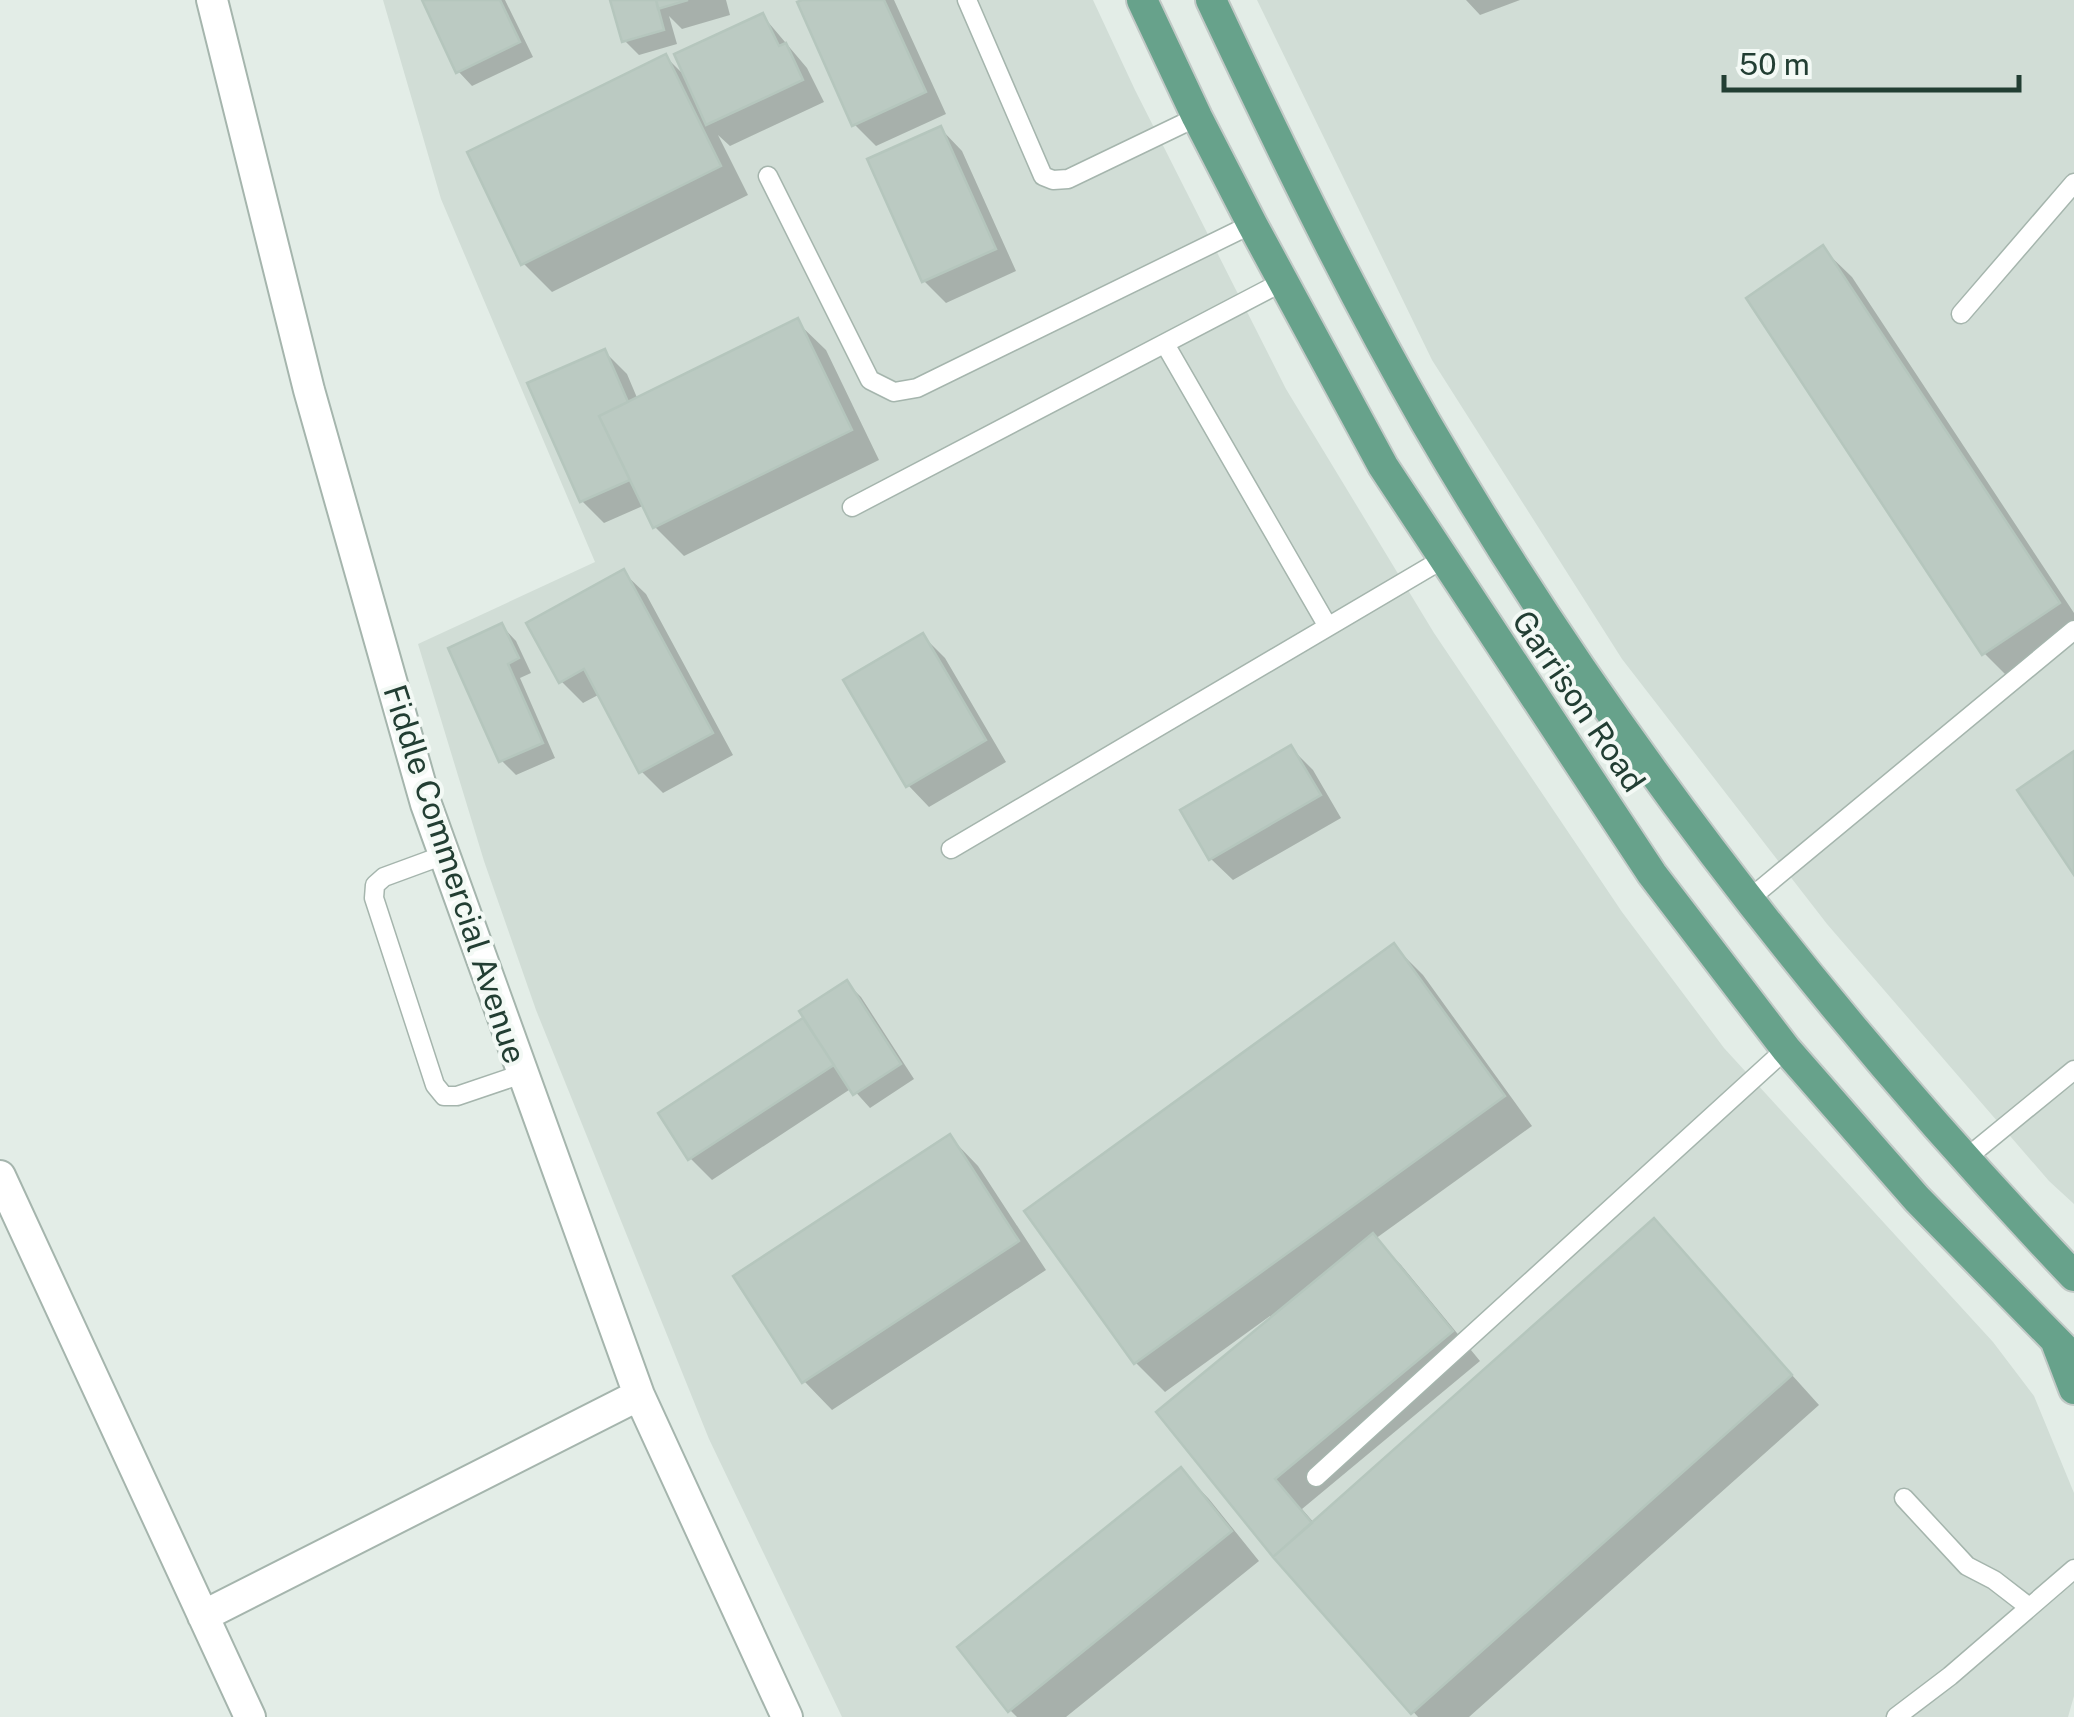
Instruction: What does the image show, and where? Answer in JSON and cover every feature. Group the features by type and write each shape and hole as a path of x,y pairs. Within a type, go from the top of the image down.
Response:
{"main road":[{"name":"Garrison Road","path":"1142,0 1197,118 1383,466 1652,874 1786,1049 1917,1199 2065,1350"},
{"name":"Garrison Road","path":"1210,0 1341,270 1427,424 1513,566 1615,717 1748,900 1846,1022 1964,1160 2074,1276"},
{"path":"2065,1350 2074,1389"}],"street":[{"name":"Fiddle Commercial Avenue","path":"212,0 309,390 426,804 640,1395 787,1717"},
{"path":"0,1176 250,1717"},
{"path":"203,1616 640,1395"}],"lane":[{"path":"967,0 1043,176 1068,179 1197,118"},
{"path":"768,176 870,380 894,392 917,388 1252,224"},
{"path":"1960,314 2074,183"},
{"path":"852,507 1284,281"},
{"path":"1165,344 1327,625"},
{"path":"951,849 1443,559"},
{"path":"1748,900 2074,630"},
{"path":"444,855 384,877 375,885 374,898 435,1086 444,1096 457,1096 522,1074"},
{"path":"1316,1477 1786,1049"},
{"path":"1964,1160 2074,1070"},
{"path":"1904,1498 1967,1566 2030,1607"},
{"path":"1896,1717 2074,1569"}],"shaded area":[{"path":"383,0 1093,0 1286,389 1434,633 1622,912 1724,1048 1993,1342 2034,1396 2074,1493 2074,1696 2068,1717 842,1717 709,1439 536,1010 484,861 418,644 595,562 441,199"},
{"path":"1257,0 2074,0 2074,1204 2049,1181 1827,924 1622,659 1432,360"}],"building":[{"path":"422,0 500,0 520,42 456,73"},
{"path":"610,0 656,0 664,30 622,42"},
{"path":"656,0 688,0 658,9"},
{"path":"884,0 926,92 852,126 797,2"},
{"path":"763,13 779,46 786,43 803,80 706,125 674,54"},
{"path":"666,54 721,166 521,265 467,152"},
{"path":"941,126 996,249 922,282 867,159"},
{"path":"1823,245 2060,603 1982,655 1746,298"},
{"path":"798,318 852,430 653,528 599,416"},
{"path":"605,349 628,402 599,416 630,480 580,502 527,383"},
{"path":"624,569 713,733 639,773 584,669 559,683 526,623"},
{"path":"502,623 519,658 508,664 543,743 499,762 448,648"},
{"path":"923,633 986,740 906,787 843,680"},
{"path":"1291,745 1321,795 1209,860 1180,810"},
{"path":"2074,751 2074,875 2017,790"},
{"path":"1394,943 1505,1096 1134,1364 1024,1211"},
{"path":"847,980 901,1064 853,1095 799,1011"},
{"path":"803,1018 834,1065 688,1160 658,1113"},
{"path":"950,1134 1019,1241 802,1383 733,1276"},
{"path":"1654,1218 1792,1375 1411,1714 1273,1557"},
{"path":"1373,1233 1453,1331 1275,1479 1312,1523 1273,1557 1156,1412"},
{"path":"1181,1467 1232,1531 1008,1712 957,1647"}]}
